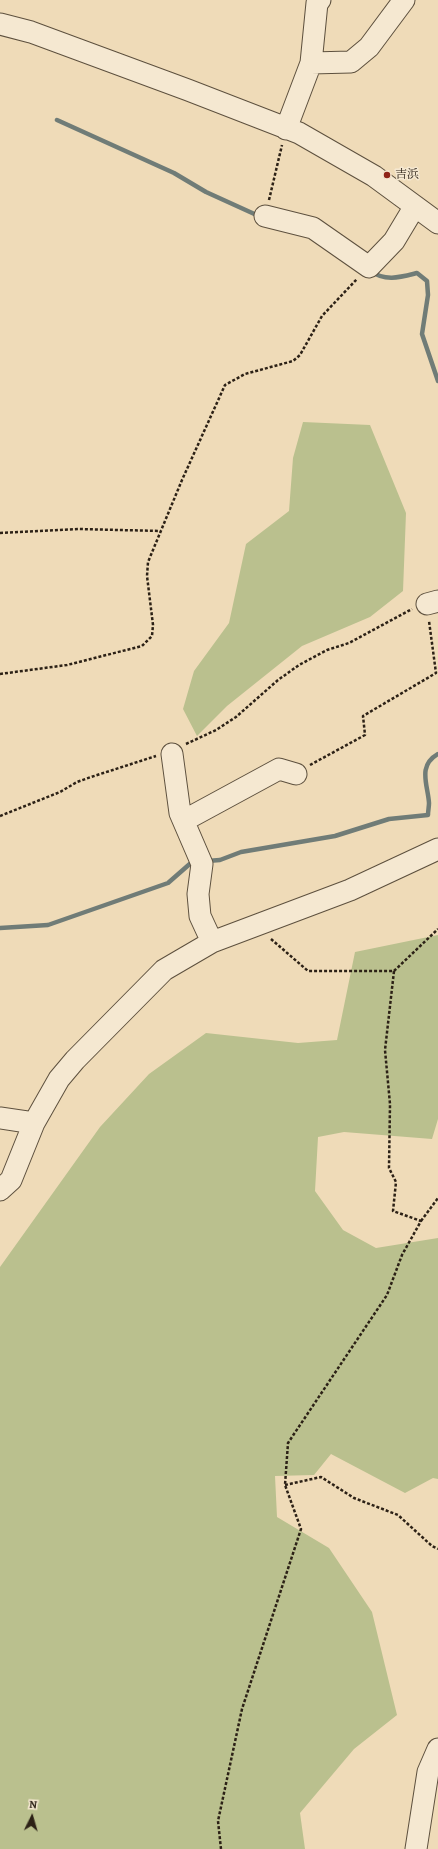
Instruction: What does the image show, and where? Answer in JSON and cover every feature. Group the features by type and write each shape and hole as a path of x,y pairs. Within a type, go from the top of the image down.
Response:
{"street":[{"path":"286,129 311,63 317,3 320,0"},
{"path":"311,63 351,62 369,47 404,0"},
{"path":"0,24 38,34 188,90 299,134 374,176 438,223"},
{"path":"265,216 313,228 369,267 394,241 415,206"},
{"path":"172,754 180,812 185,820 202,864 198,905 200,916 212,942"},
{"path":"185,820 279,768 296,774"},
{"path":"0,1190 11,1180 34,1123 59,1079 80,1054 164,970 212,942 350,890 438,850"},
{"path":"0,1118 34,1123"},
{"path":"417,1844 428,1772 438,1748"}],"path":[{"path":"265,216 281,152 283,135 286,129"},
{"path":"0,674 67,665 142,646 152,636 153,625 147,576 148,562 182,480 225,385 245,374 292,361 300,355 322,316 369,267"},
{"path":"0,534 78,529 161,531"},
{"path":"0,816 60,792 91,777 153,757 172,754 181,746 216,730 236,717 278,680 299,665 327,650 349,643 390,620 432,602 436,673 363,716 365,735 296,774"},
{"path":"256,926 308,972 394,971"},
{"path":"421,1221 393,1211 396,1182 389,1168 390,1104 385,1050 394,971 438,929"},
{"path":"221,1849 218,1821 242,1709 301,1529 284,1485 288,1443 387,1295 402,1255 421,1221 438,1198"},
{"path":"284,1485 322,1478 354,1498 398,1515 432,1546 438,1549"}],"green space":[{"path":"303,422 370,425 406,513 403,591 370,617 302,646 227,706 197,736 183,709 194,671 229,623 246,544 289,511 293,458"},
{"path":"438,935 438,1119 432,1139 344,1132 318,1137 315,1191 343,1230 376,1248 438,1238 438,1479 433,1478 405,1493 331,1454 314,1475 275,1476 277,1517 329,1548 372,1612 397,1715 354,1749 300,1813 305,1849 0,1849 0,1267 100,1127 149,1074 206,1033 298,1043 337,1040 355,952"}],"waterway":[{"path":"57,120 174,173 206,192 261,217"},
{"path":"371,271 387,278 417,273 427,281 428,295 422,334 438,381"},
{"path":"207,861 220,860 241,852 335,836 389,819 428,815 429,803 425,776 428,764 438,754"},
{"path":"0,928 48,925 168,883 192,862 196,862"}],"place":[{"name":"吉浜","path":"387,175"}]}
